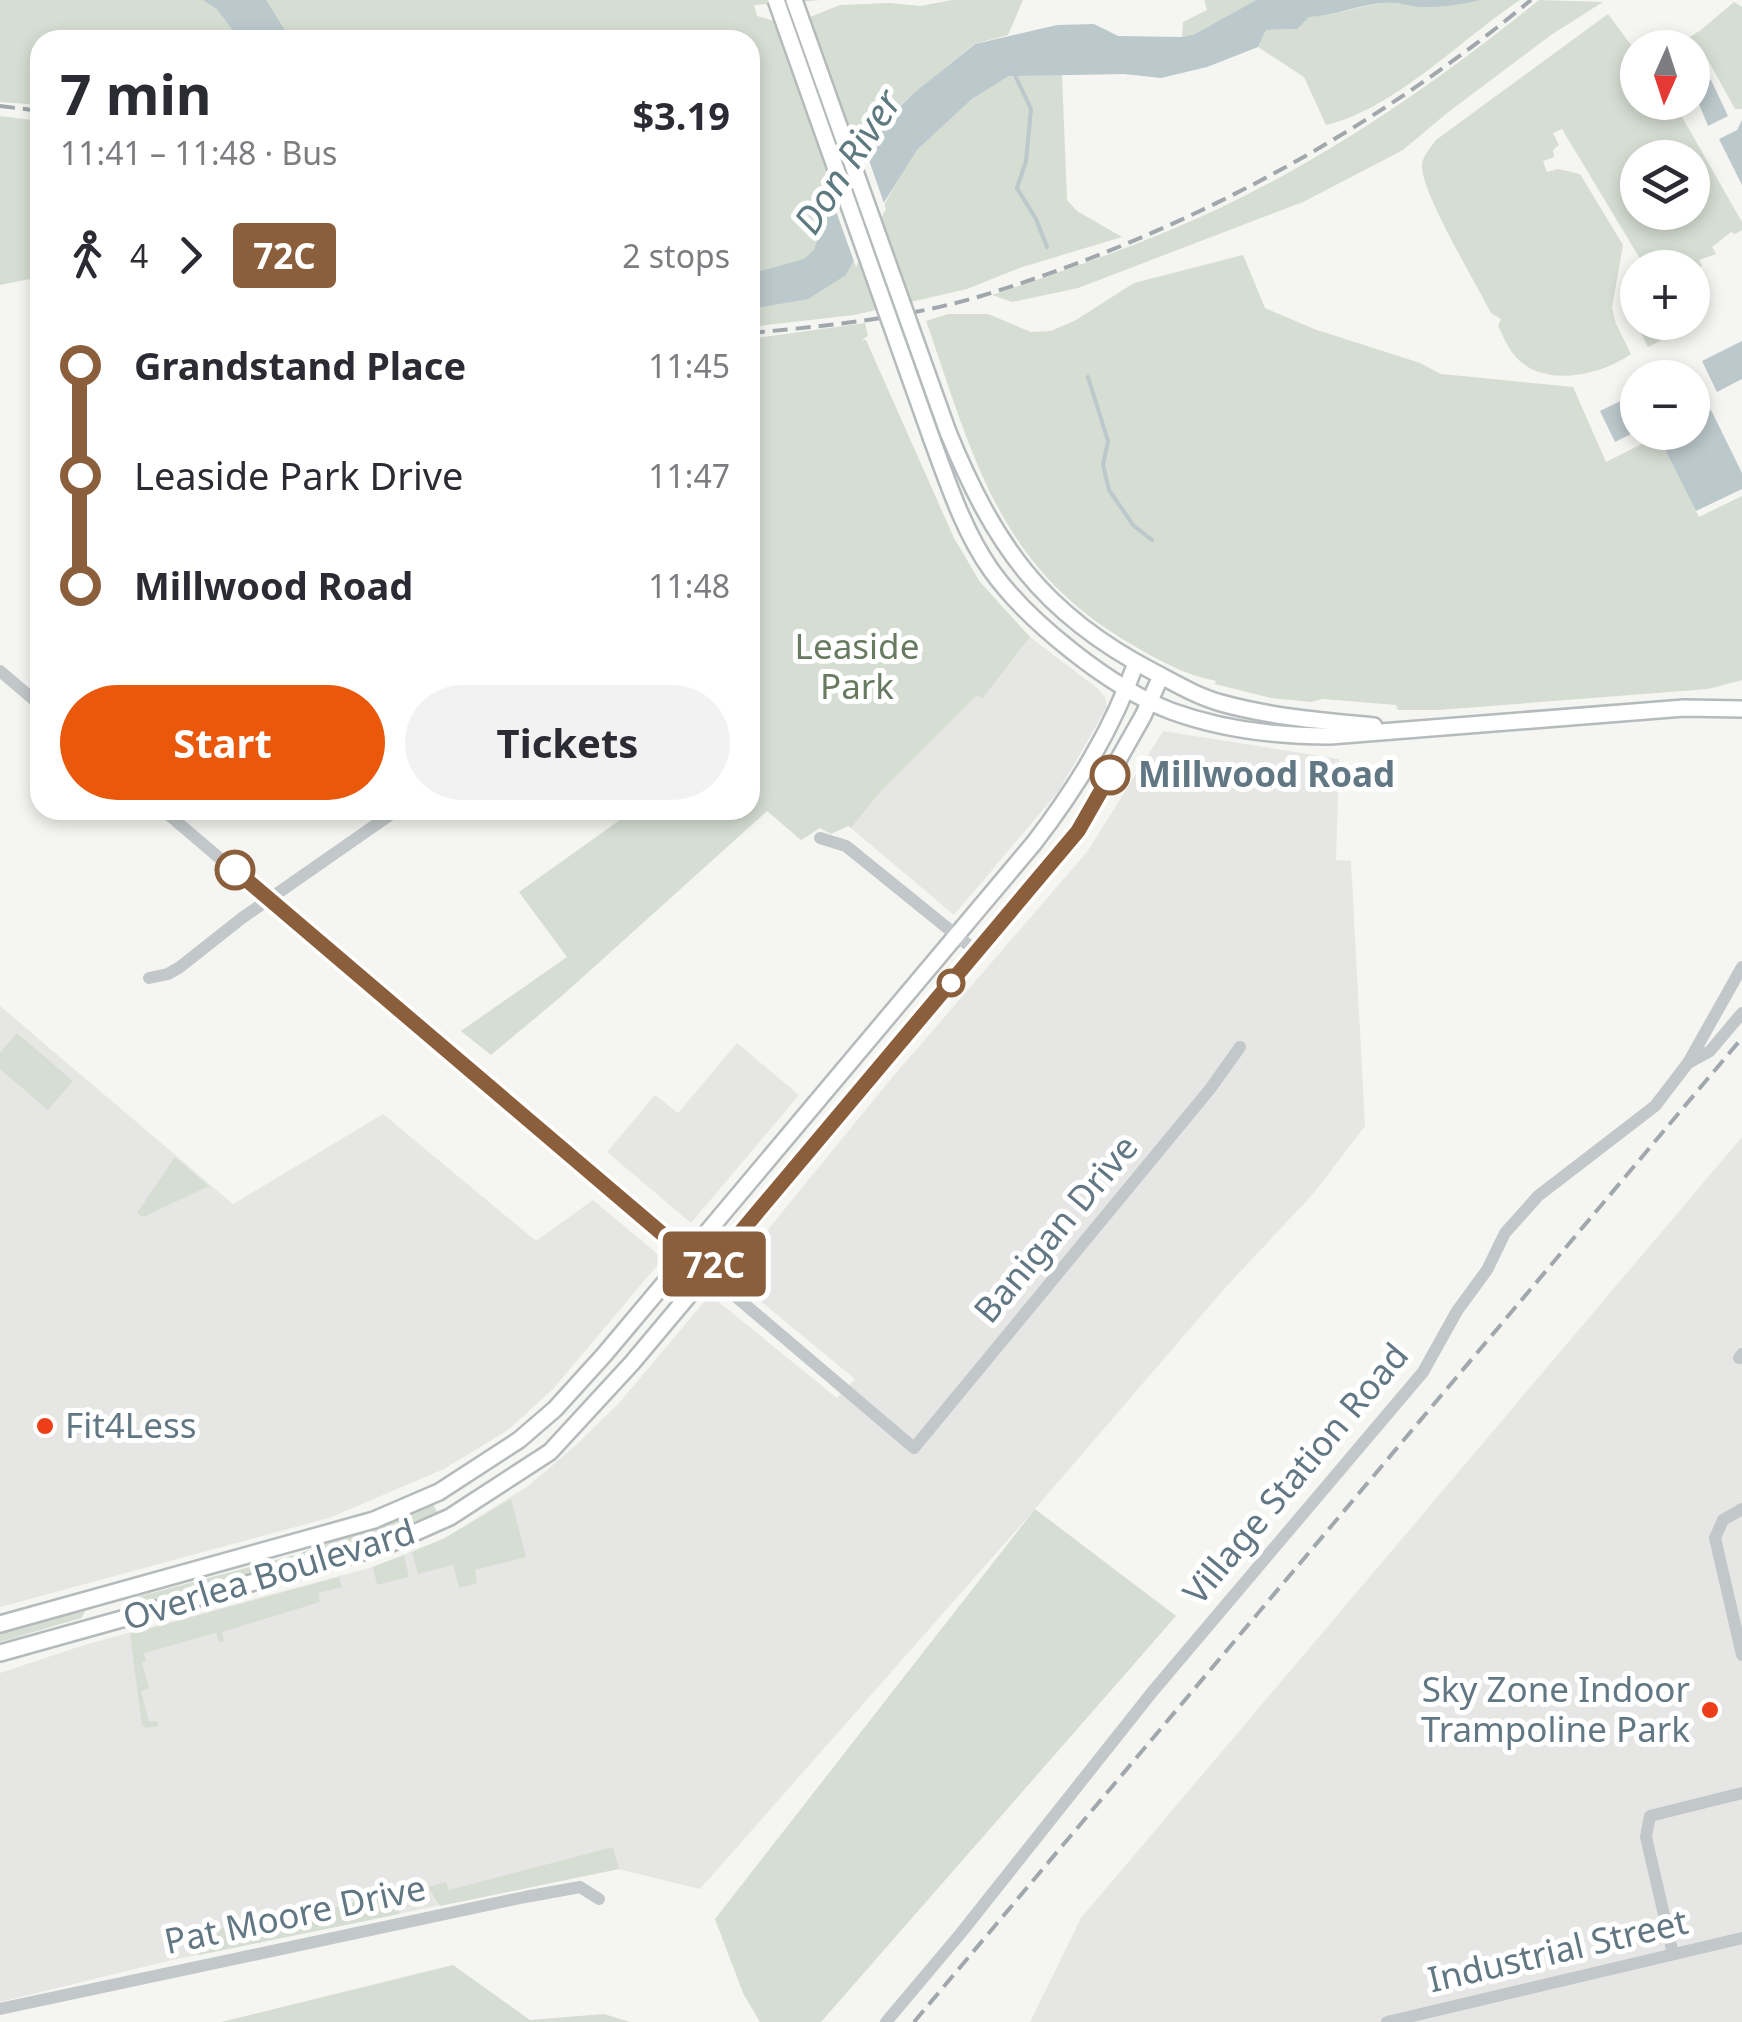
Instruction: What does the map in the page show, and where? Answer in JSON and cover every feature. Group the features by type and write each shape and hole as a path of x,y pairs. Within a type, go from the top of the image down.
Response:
{"main road":[{"path":"776,0 956,506 991,570 1029,614 1084,660 1150,700 1204,720 1292,736 1684,708 1742,709"},
{"path":"794,0 948,432 977,500 1013,560 1049,600 1095,638 1136,663 1220,703 1305,720 1408,729"},
{"name":"Overlea Boulevard","path":"0,1624 374,1520 439,1492 519,1440 555,1408 688,1254 1072,793 1128,687 1136,663"},
{"name":"Overlea Boulevard","path":"0,1652 363,1553 450,1517 550,1452 620,1377 1078,831 1161,676"}],"street":[{"path":"0,671 30,696"},
{"path":"175,820 707,1272"},
{"path":"149,978 180,967 383,820"},
{"path":"820,838 846,846 977,952"},
{"name":"Village Station Road","path":"886,2022 1154,1691 1424,1372 1505,1234 1538,1196 1647,1114 1670,1089 1742,967"},
{"path":"1688,1063 1710,1051 1742,1013"},
{"name":"Banigan Drive","path":"707,1272 914,1448 1210,1089 1240,1047"},
{"path":"1742,1509 1723,1520 1715,1538 1742,1655"},
{"path":"1673,1954 1646,1837 1650,1816 1742,1793"},
{"name":"Pat Moore Drive","path":"0,2009 543,1893 580,1887 599,1900"},
{"name":"Industrial Street","path":"1387,2022 1742,1938"}],"shaded area":[{"path":"203,0 266,0 285,30 233,30 217,9"},
{"path":"1256,0 1481,0 1434,7 1376,4 1309,17 1297,29 1266,30 1258,47 1207,67 1161,78 1124,74 1009,76 972,99 917,150 846,275 808,299 760,307 760,271 804,259 814,250 826,215 879,127 975,44 1057,25 1094,24 1118,36 1195,34"},
{"path":"1710,80 1728,116 1708,126 1706,120 1710,120"},
{"path":"1742,120 1742,185 1719,139 1737,130"},
{"path":"1742,341 1742,379 1717,392 1710,378 1710,360 1704,360"},
{"path":"1620,401 1620,440 1615,442 1600,411"},
{"path":"1710,410 1742,473 1742,489 1696,511 1665,450 1710,450"},
{"path":"1030,637 1097,688 1107,707 1058,792 954,915 851,828 881,791 977,695 981,698"},
{"path":"1163,731 1339,759 1336,860 1351,861 1365,1126 1313,1194 1223,1290 700,1889 618,1869 168,1961 0,2002 0,1673 84,1645 373,1567 445,1538 528,1486 574,1447 619,1403 710,1295 837,1398 855,1379 730,1276 890,1080 1087,852"},
{"path":"0,1006 233,1204 383,1114 536,1241 593,1200 661,1261 553,1389 508,1430 444,1469 329,1518 0,1607"},
{"path":"737,1043 799,1095 691,1223 607,1152 655,1095 678,1113"},
{"path":"1742,1137 1742,2022 1030,2022 1081,1918"}],"green space":[{"path":"0,0 821,0 754,5 757,16 778,22 810,17 840,5 920,6 952,0 1023,0 1008,35 974,44 879,127 828,213 848,269 917,150 972,99 1009,76 1062,75 1067,200 1077,211 1122,237 1019,268 967,289 854,315 760,326 760,30 30,30 30,104 0,102"},
{"path":"1204,0 1256,0 1195,34 1182,37 1183,22 1207,10"},
{"path":"1481,0 1520,0 1402,89 1352,117 1326,125 1304,77 1258,47 1266,30 1297,29 1308,17 1386,3 1434,7"},
{"path":"1539,0 1603,2 1551,35 1403,150 1303,202 1078,288 1012,302 992,295 1164,233 1263,187 1386,113"},
{"path":"1734,2 1742,7 1742,109 1735,109 1710,64 1710,30 1701,30"},
{"path":"1608,14 1620,30 1620,120 1684,120 1695,140 1620,140 1620,225 1562,129 1553,133 1559,145 1553,150 1554,157 1543,161 1547,172 1558,169 1580,174 1623,245 1612,307 1620,340 1624,340 1631,354 1607,367 1565,376 1537,371 1520,361 1498,326 1501,319 1491,313 1432,199 1422,164 1436,140"},
{"path":"0,116 30,120 30,279 0,285"},
{"path":"1710,166 1742,222 1742,230 1731,232 1712,247 1716,254 1710,256 1710,250 1635,250 1623,230 1710,230"},
{"path":"1243,255 1265,308 1441,374 1573,387 1606,462 1630,450 1665,450 1699,517 1742,496 1742,680 1708,689 1398,710 1396,705 1271,698 1215,684 1216,681 1172,666 1131,644 1086,613 1049,580 1020,543 977,462 926,321 948,314 988,314 1031,332 1051,331 1134,283"},
{"name":"Leaside Park","path":"865,323 868,336 862,340 866,340 954,538 980,582 1030,637 982,699 977,695 881,791 851,828 831,834 820,828 801,840 767,811 760,817 760,338"},
{"name":"Leaside Park","path":"620,820 757,820 491,1055 461,1031 567,957 519,892"},
{"path":"17,1033 73,1081 48,1110 0,1069 0,1053"},
{"path":"175,1157 209,1186 143,1217 137,1213"},
{"path":"511,1499 526,1557 475,1570 477,1583 459,1588 453,1565 418,1574 412,1552 445,1538"},
{"path":"433,1504 438,1514 389,1538 137,1608 132,1604 133,1598 298,1554"},
{"path":"1035,1509 1176,1616 821,2022 760,2022 743,1993 715,1919"},
{"path":"404,1555 409,1577 377,1585 373,1567"},
{"path":"339,1577 342,1587 318,1593 320,1602 222,1632 224,1641 219,1642 216,1633 144,1653 146,1661 142,1663 149,1688 141,1692 149,1722 157,1721 159,1726 142,1725 130,1634"},
{"path":"82,1608 85,1612 81,1618 0,1642 0,1629"},
{"path":"613,1847 619,1869 440,1906 428,1887 446,1882 449,1890"},
{"path":"391,1884 401,1904 399,1914 199,1955 191,1944 195,1936 237,1924 241,1932 291,1919 289,1911 295,1909 298,1917 385,1894 383,1886"},
{"path":"453,1965 530,2020 604,2014 630,2022 221,2022"}],"pier":[{"path":"863,143 886,209 856,267 831,197"}],"waterway":[{"path":"1013,71 1031,109 1026,161 1017,188 1047,247"},
{"path":"1088,377 1108,441 1103,465 1109,490 1133,525 1152,540"}],"railway":[{"path":"760,332 867,320 953,304 1129,243 1201,211 1339,136 1406,94 1531,0"},
{"path":"0,106 30,110"},
{"path":"914,2022 1742,1038"}],"bus line":[{"name":"72C","path":"235,870 707,1272 1078,831 1110,775"}],"place":[{"name":"Millwood Road","path":"1110,775"},
{"name":"Fit4Less","path":"45,1426"},
{"name":"Sky Zone Indoor Trampoline Park","path":"1710,1710"}],"water label":[{"name":"Don River","path":"848,162"}]}
